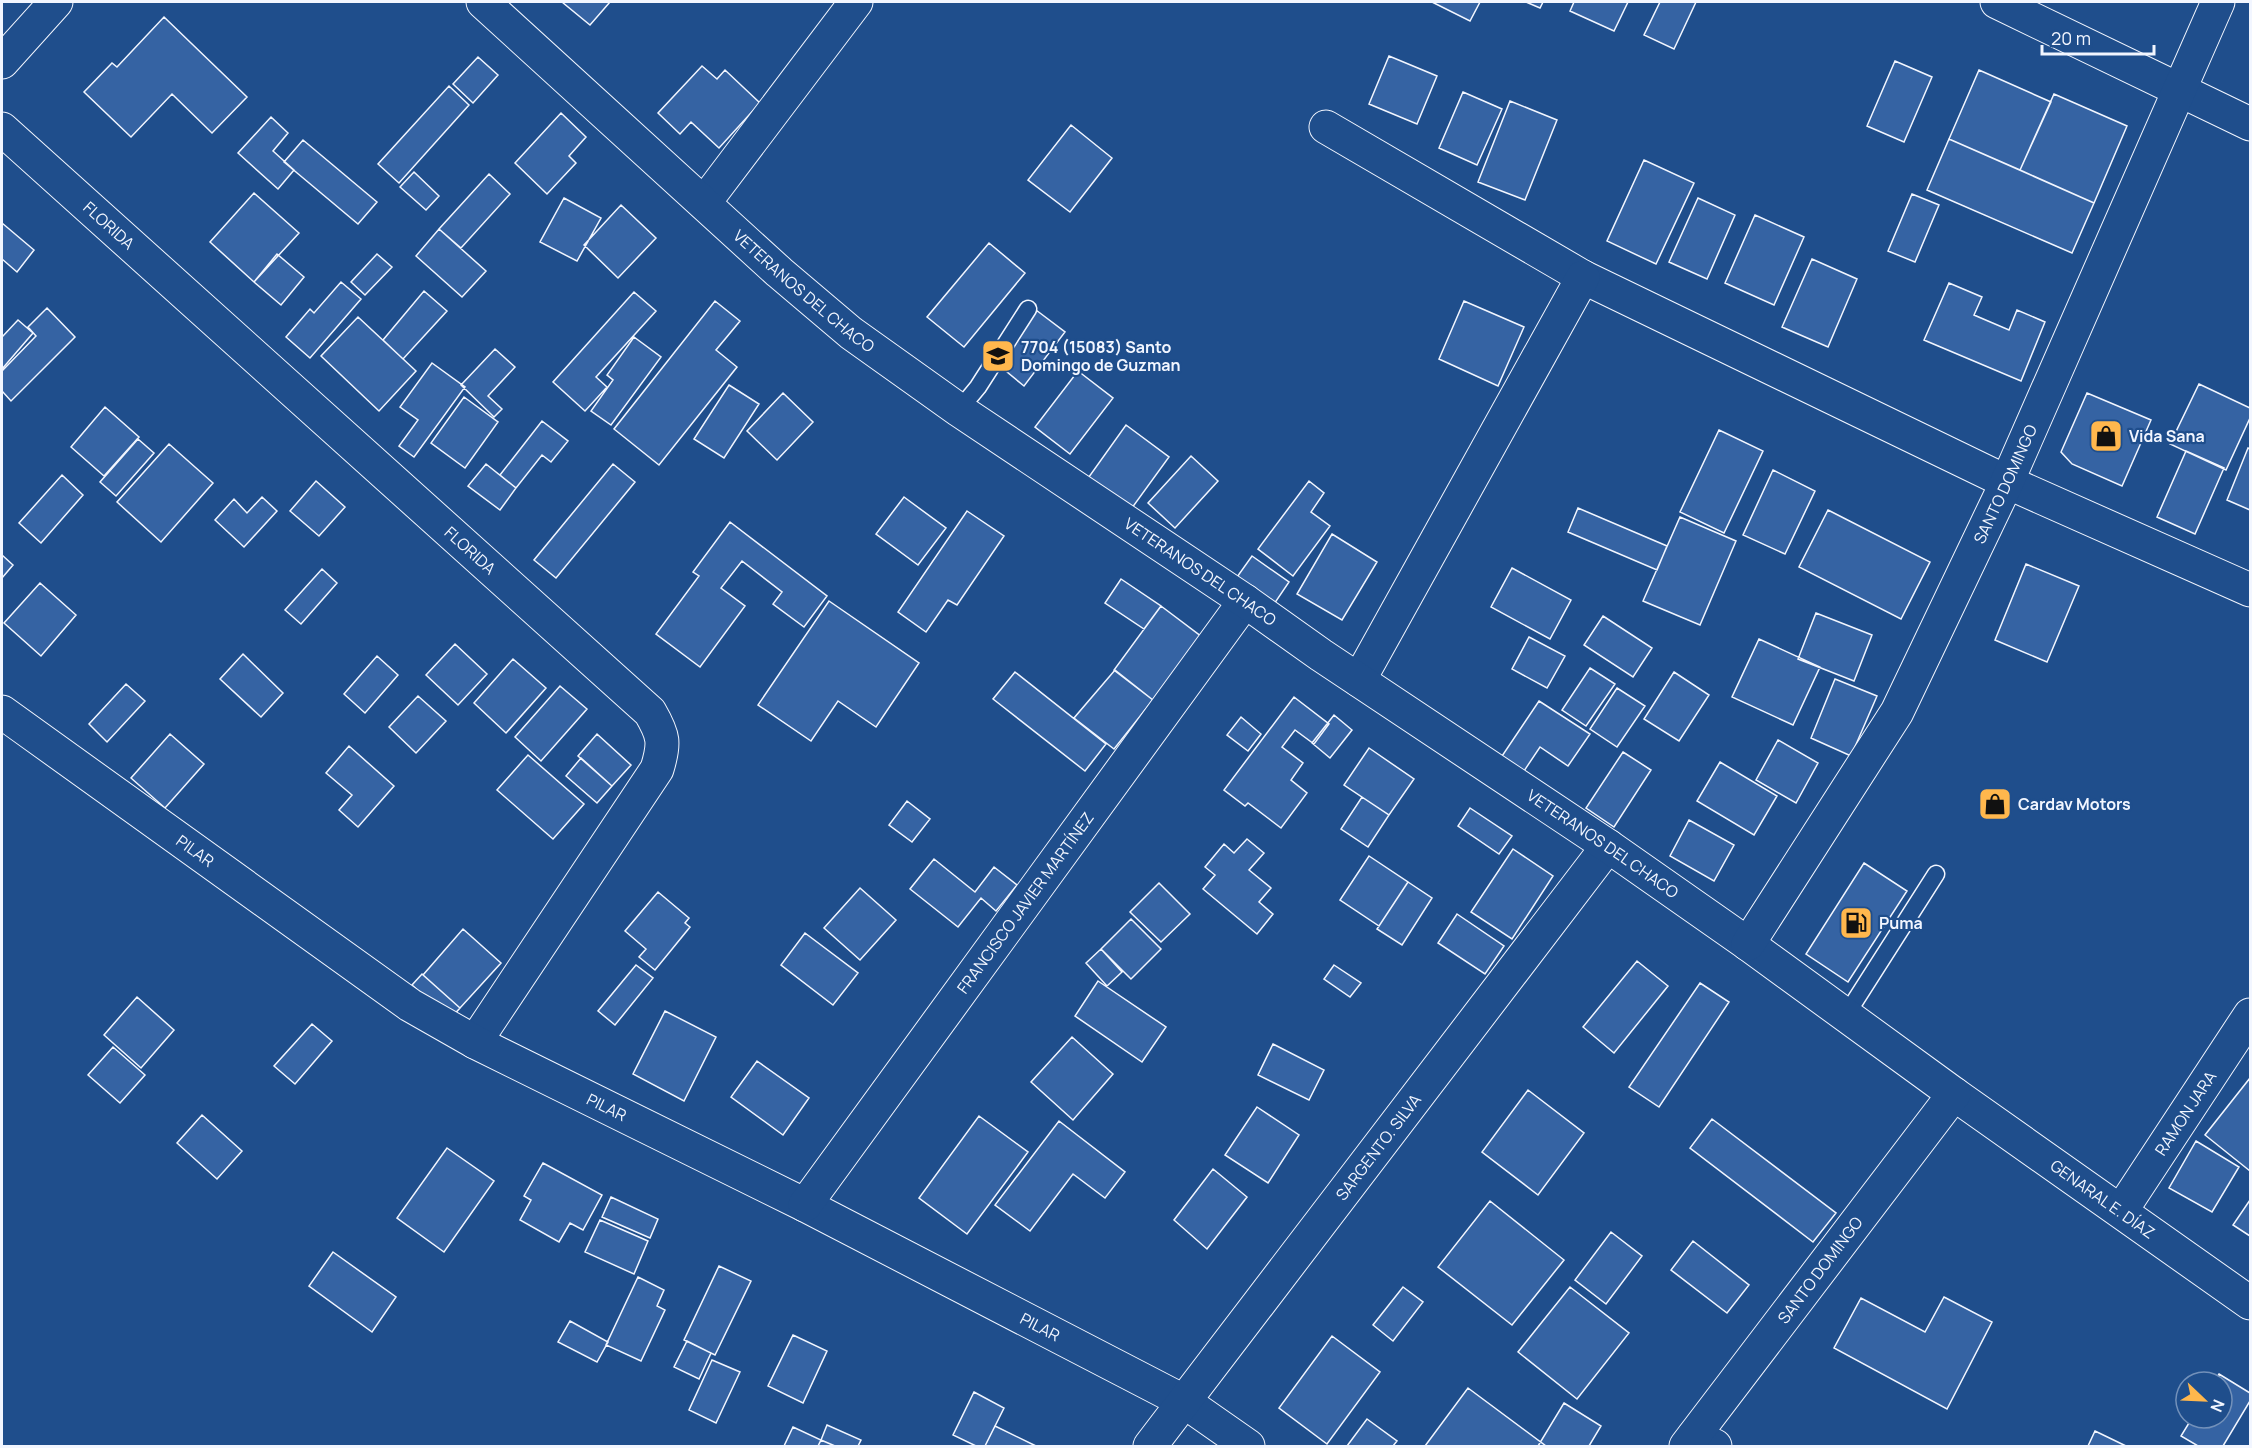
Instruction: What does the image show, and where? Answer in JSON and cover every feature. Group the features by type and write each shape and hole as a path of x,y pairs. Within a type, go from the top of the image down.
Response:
{"street":[{"path":"2,62 56,2"},
{"name":"VETERANOS DEL CHACO","path":"483,2 851,333 959,410 1608,846 1748,944 1954,1094"},
{"path":"704,203 856,2"},
{"path":"1997,2 2250,124"},
{"name":"SANTO DOMINGO","path":"1748,944 1897,712 2007,482 2218,2"},
{"path":"1326,127 1583,277 2007,482 2250,590"},
{"name":"FLORIDA","path":"2,129 650,712 661,731 663,747 657,769 475,1042"},
{"path":"1359,680 1583,277"},
{"name":"FRANCISCO JAVIER MARTÍNEZ","path":"805,1205 1245,601"},
{"name":"PILAR","path":"2,712 410,1005 475,1042 805,1205 1185,1402 1248,1446"},
{"name":"SARGENTO. SILVA","path":"1150,1446 1608,846"},
{"name":"RAMON JARA","path":"2121,1211 2250,1015"},
{"name":"SANTO DOMINGO","path":"1698,1443 1954,1094"},
{"name":"GENARAL E. DÍAZ","path":"1954,1094 2250,1303"}],"lane":[{"path":"959,410 978,387 1028,309"},
{"path":"1846,1015 1936,874"}],"building":[{"path":"562,2 610,2 590,25"},
{"path":"1432,2 1480,2 1470,21"},
{"path":"1526,2 1543,2 1540,8"},
{"path":"1574,2 1628,2 1614,31 1570,11"},
{"path":"1660,2 1696,2 1674,49 1644,35"},
{"path":"164,17 247,97 212,133 172,94 131,137 84,92 112,63 117,67"},
{"path":"1389,56 1437,76 1417,124 1369,104"},
{"path":"478,57 498,75 473,103 453,84"},
{"path":"1895,61 1932,77 1904,142 1867,126"},
{"path":"702,66 717,79 725,70 760,103 719,148 691,122 680,134 658,113"},
{"path":"1979,70 2051,102 2020,170 1949,139"},
{"path":"449,86 469,105 399,183 378,164"},
{"path":"1463,92 1502,109 1477,165 1439,148"},
{"path":"2054,94 2127,126 2094,203 2020,170"},
{"path":"1510,101 1557,120 1525,200 1478,182"},
{"path":"561,113 586,137 569,156 576,163 547,194 515,163"},
{"path":"271,117 288,133 273,151 294,170 278,189 238,153"},
{"path":"1071,125 1112,158 1070,212 1028,180"},
{"path":"1949,139 2094,203 2072,253 1927,190"},
{"path":"303,140 377,202 358,224 284,162"},
{"path":"1644,160 1694,183 1656,264 1607,241"},
{"path":"414,172 439,196 426,210 400,187"},
{"path":"489,174 510,194 461,248 439,229"},
{"path":"254,193 299,233 254,282 210,242"},
{"path":"1912,194 1939,205 1915,262 1888,251"},
{"path":"564,198 601,218 577,261 540,242"},
{"path":"1698,198 1735,215 1707,279 1669,262"},
{"path":"621,205 656,238 618,278 584,245"},
{"path":"1755,215 1804,237 1774,305 1725,283"},
{"path":"2,223 34,250 17,272 2,259"},
{"path":"439,229 486,271 462,297 416,256"},
{"path":"989,243 1025,273 964,347 927,317"},
{"path":"277,254 304,277 281,305 254,282"},
{"path":"377,254 392,267 365,295 351,282"},
{"path":"1812,259 1857,279 1828,347 1782,327"},
{"path":"341,282 361,299 310,358 286,337 310,309 314,313"},
{"path":"1949,283 1982,297 1974,315 2009,330 2017,310 2045,322 2021,381 1924,340"},
{"path":"424,291 447,311 403,359 383,340"},
{"path":"634,292 656,311 596,377 607,387 585,411 553,382"},
{"path":"715,301 740,321 716,350 737,367 659,465 614,429"},
{"path":"1464,301 1524,327 1498,386 1439,359"},
{"path":"47,308 75,337 11,401 2,391 2,371 36,336 28,327"},
{"path":"1036,310 1065,332 1024,386 996,363"},
{"path":"358,317 416,371 379,411 321,356"},
{"path":"18,320 33,333 2,369 2,337"},
{"path":"634,337 661,357 611,425 591,411 613,380 607,375"},
{"path":"495,349 515,367 488,396 502,409 494,417 461,385"},
{"path":"432,363 465,387 414,457 399,446 418,420 400,407"},
{"path":"1078,371 1113,398 1070,454 1035,427"},
{"path":"2199,384 2250,408 2250,418 2226,470 2170,444"},
{"path":"729,385 759,404 724,458 694,439"},
{"path":"783,393 813,422 777,460 747,431"},
{"name":"Vida Sana","path":"2087,393 2151,420 2122,486 2072,464 2061,452"},
{"path":"464,397 498,422 465,468 431,443"},
{"path":"105,407 139,437 104,476 71,447"},
{"path":"542,421 568,441 551,462 542,455 516,488 500,475"},
{"path":"1126,425 1169,457 1129,512 1086,481"},
{"path":"1719,430 1763,451 1724,533 1680,512"},
{"path":"138,439 154,453 116,496 100,482"},
{"path":"169,444 213,483 161,542 117,502"},
{"path":"2248,448 2250,449 2250,510 2227,500"},
{"path":"2186,451 2224,468 2195,534 2157,517"},
{"path":"1191,456 1218,481 1175,528 1148,503"},
{"path":"486,464 516,488 500,510 468,486"},
{"path":"613,464 635,482 556,578 534,560"},
{"path":"1773,470 1815,491 1785,554 1743,535"},
{"path":"62,475 83,495 41,543 19,523"},
{"path":"316,481 345,507 319,536 290,511"},
{"path":"1309,481 1324,493 1311,512 1330,526 1293,576 1258,549"},
{"path":"262,497 277,511 244,547 215,520 234,499 247,513"},
{"path":"904,497 946,528 918,565 876,534"},
{"path":"1578,508 1667,546 1657,570 1568,532"},
{"path":"1828,510 1930,562 1901,619 1799,567"},
{"path":"967,511 1004,536 957,605 948,600 926,632 898,612"},
{"path":"1680,517 1736,541 1700,625 1643,601"},
{"path":"730,522 827,596 804,627 773,604 782,592 742,561 721,588 745,606 700,667 656,634 699,576 693,572"},
{"path":"1332,534 1377,562 1342,620 1297,594"},
{"path":"2,555 13,565 2,578"},
{"path":"1252,556 1289,582 1270,610 1232,584"},
{"path":"2026,564 2079,586 2047,662 1995,640"},
{"path":"1512,568 1571,600 1550,639 1491,607"},
{"path":"322,569 337,583 301,624 285,610"},
{"path":"1121,579 1161,606 1144,629 1105,603"},
{"path":"40,583 76,615 41,656 4,623"},
{"path":"829,601 919,663 876,727 838,701 811,741 758,705"},
{"path":"1161,606 1202,637 1153,700 1114,670"},
{"path":"1816,613 1872,635 1854,681 1798,659"},
{"path":"1603,616 1652,648 1633,677 1584,645"},
{"path":"1529,637 1565,656 1547,688 1512,669"},
{"path":"1759,639 1820,667 1793,725 1732,697"},
{"path":"455,644 487,674 458,705 426,675"},
{"path":"243,654 283,693 261,717 220,679"},
{"path":"377,656 398,675 365,713 344,694"},
{"path":"513,659 546,688 506,733 474,703"},
{"path":"1590,668 1615,684 1586,726 1562,710"},
{"path":"1115,670 1153,700 1114,749 1074,718"},
{"path":"1015,672 1106,744 1085,771 993,699"},
{"path":"1674,672 1709,695 1679,741 1644,719"},
{"path":"1835,679 1877,696 1851,756 1811,738"},
{"path":"126,684 145,701 107,742 89,724"},
{"path":"560,686 587,709 541,761 515,737"},
{"path":"1617,688 1645,706 1617,747 1590,729"},
{"path":"418,696 446,721 416,753 389,727"},
{"path":"1294,697 1329,724 1314,744 1295,730 1282,747 1303,763 1291,780 1307,793 1281,828 1248,803 1245,806 1224,790"},
{"path":"1539,701 1590,734 1568,766 1540,747 1520,777 1498,762"},
{"path":"1334,715 1352,730 1330,758 1312,743"},
{"path":"1241,717 1261,734 1248,751 1227,735"},
{"path":"170,734 204,764 165,808 131,778"},
{"path":"597,734 631,765 612,786 578,756"},
{"path":"1778,740 1818,763 1796,803 1756,780"},
{"path":"349,746 394,786 358,827 339,810 352,795 326,773"},
{"path":"1369,748 1414,779 1389,815 1344,785"},
{"path":"1623,752 1651,770 1614,827 1586,808"},
{"path":"528,755 584,804 553,839 497,790"},
{"path":"581,758 612,786 597,803 566,776"},
{"path":"1720,762 1777,796 1754,835 1697,801"},
{"path":"1362,797 1389,815 1368,847 1341,829"},
{"path":"907,801 930,819 912,842 889,825"},
{"path":"1470,808 1512,836 1499,854 1458,826"},
{"path":"1689,820 1734,845 1714,881 1670,856"},
{"path":"1247,839 1264,853 1249,870 1271,888 1259,902 1273,914 1257,934 1203,889 1215,875 1205,867 1224,844 1234,853"},
{"path":"1513,849 1553,876 1512,939 1471,912"},
{"path":"1369,856 1408,882 1379,926 1340,900"},
{"path":"934,859 975,892 994,867 1017,885 996,911 981,898 958,927 910,889"},
{"name":"Puma","path":"1864,863 1907,891 1848,982 1806,954"},
{"path":"1408,882 1432,898 1402,945 1377,929"},
{"path":"1159,883 1190,914 1161,942 1130,912"},
{"path":"860,888 896,920 860,960 824,928"},
{"path":"658,892 689,918 685,923 690,927 655,970 639,957 646,949 625,931"},
{"path":"1457,914 1504,946 1485,974 1438,943"},
{"path":"1131,919 1161,949 1131,979 1101,949"},
{"path":"463,929 501,963 460,1008 423,975"},
{"path":"805,933 858,973 833,1005 781,965"},
{"path":"1101,949 1122,972 1107,986 1086,963"},
{"path":"1637,961 1668,986 1614,1053 1583,1027"},
{"path":"636,965 653,978 615,1025 598,1011"},
{"path":"1334,965 1361,983 1350,997 1324,979"},
{"path":"422,974 460,1008 450,1019 412,985"},
{"path":"1098,981 1166,1027 1142,1062 1075,1016"},
{"path":"1700,983 1729,1002 1659,1107 1629,1087"},
{"path":"137,997 174,1030 141,1068 104,1035"},
{"path":"665,1011 716,1037 684,1101 633,1074"},
{"path":"312,1024 332,1041 295,1084 274,1066"},
{"path":"1072,1037 1113,1074 1073,1120 1031,1082"},
{"path":"1273,1044 1324,1070 1309,1100 1258,1075"},
{"path":"113,1047 145,1075 120,1103 88,1075"},
{"path":"757,1061 809,1098 783,1135 731,1097"},
{"path":"2250,1078 2250,1171 2205,1135"},
{"path":"1528,1090 1584,1133 1538,1195 1482,1152"},
{"path":"1257,1107 1299,1135 1268,1183 1225,1155"},
{"path":"202,1115 242,1151 217,1179 177,1143"},
{"path":"979,1116 1028,1152 967,1234 919,1198"},
{"path":"1712,1119 1836,1213 1813,1242 1690,1148"},
{"path":"1059,1121 1125,1172 1105,1198 1073,1174 1030,1231 995,1205"},
{"path":"2196,1141 2239,1167 2212,1212 2169,1188"},
{"path":"447,1148 494,1181 444,1252 397,1218"},
{"path":"543,1163 602,1195 583,1230 570,1223 559,1242 520,1220 531,1200 524,1196"},
{"path":"1213,1169 1247,1197 1207,1249 1174,1220"},
{"path":"611,1197 658,1219 650,1238 602,1217"},
{"path":"2250,1200 2250,1236 2233,1225"},
{"path":"1490,1201 1564,1260 1512,1325 1438,1267"},
{"path":"600,1220 648,1241 634,1274 585,1252"},
{"path":"1611,1232 1642,1256 1606,1304 1575,1280"},
{"path":"1693,1241 1749,1285 1727,1313 1671,1270"},
{"path":"333,1252 396,1297 372,1332 309,1286"},
{"path":"719,1266 751,1281 715,1355 684,1340"},
{"path":"638,1277 664,1290 657,1306 665,1310 641,1361 606,1345"},
{"path":"1403,1287 1423,1302 1393,1341 1373,1325"},
{"path":"1570,1287 1629,1333 1577,1399 1518,1352"},
{"path":"1944,1297 1992,1322 1947,1409 1834,1348 1861,1298 1925,1332"},
{"path":"570,1321 608,1342 597,1362 558,1342"},
{"path":"793,1335 827,1351 803,1403 768,1386"},
{"path":"1332,1336 1380,1372 1327,1444 1279,1408"},
{"path":"687,1341 711,1353 699,1379 674,1367"},
{"path":"712,1360 740,1372 716,1423 689,1410"},
{"path":"2234,1383 2250,1393 2250,1401 2234,1428"},
{"path":"1468,1388 1546,1446 1425,1446"},
{"path":"974,1392 1004,1408 985,1446 976,1446 953,1435"},
{"path":"1564,1403 1601,1426 1589,1446 1538,1446"},
{"path":"1367,1419 1397,1441 1393,1446 1347,1446"},
{"path":"827,1425 861,1440 858,1446 835,1446 821,1440"},
{"path":"995,1426 1036,1446 985,1446"},
{"path":"793,1427 821,1440 818,1446 784,1446"},
{"path":"2185,1430 2233,1430 2223,1446 2198,1446 2181,1436"},
{"path":"2095,1431 2126,1446 2088,1446"},
{"path":"821,1440 835,1446 818,1446"}],"place":[{"name":"7704 (15083) Santo Domingo de Guzman","path":"998,356"},
{"name":"Vida Sana","path":"2106,436"},
{"name":"Cardav Motors","path":"1995,804"},
{"name":"Puma","path":"1856,923"}]}
